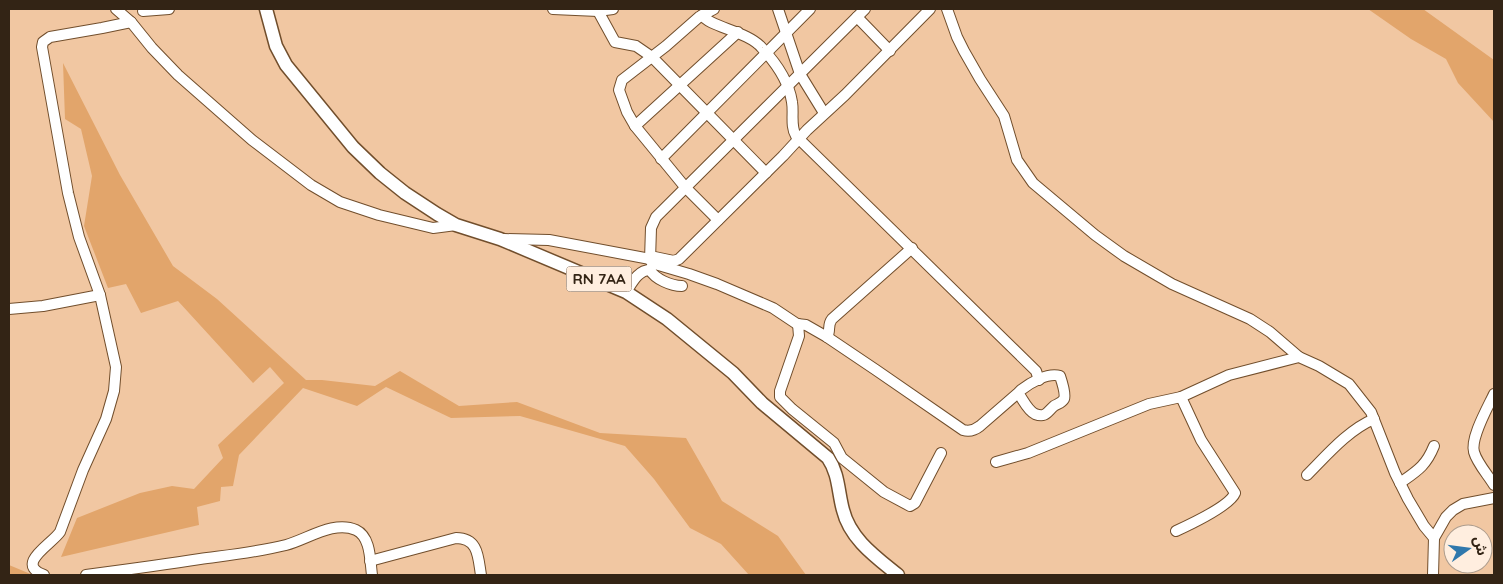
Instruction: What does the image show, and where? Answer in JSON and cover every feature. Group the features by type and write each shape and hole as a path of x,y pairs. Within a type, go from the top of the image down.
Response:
{"main road":[{"name":"RN 7AA","path":"266,9 276,46 286,65 353,147 380,173 405,193 456,225 500,239 626,292 667,319 733,373 774,413 833,455 842,510 850,531 898,575"}],"street":[{"path":"116,9 133,24 152,48 178,75 271,156 311,185 340,202 379,215 433,228 456,225"},
{"path":"44,575 38,573 33,567 33,559 60,532 83,470 106,419 114,390 116,367 100,295 79,237 68,193 42,47 43,42 50,37 133,24 144,10 169,9"},
{"path":"553,9 613,9"},
{"path":"714,9 702,15 622,80 619,87 623,103 635,126 685,187 718,220"},
{"path":"778,9 800,74 824,114"},
{"path":"661,159 810,9"},
{"path":"682,286 669,284 652,274 651,228 654,219 865,9"},
{"path":"626,292 639,274 651,262 678,260 890,51 930,9"},
{"path":"947,9 964,52 1004,116 1017,160 1033,183 1095,235 1124,256 1172,284 1250,319 1270,332 1299,357 1319,366 1349,384 1371,412 1400,482 1424,526 1434,538"},
{"path":"598,10 615,42 636,46 652,57 766,173"},
{"path":"702,15 708,22 738,32 755,41 767,54 789,85 793,109 793,130 799,139 1036,370 1039,380"},
{"path":"857,18 890,51"},
{"path":"635,126 738,32"},
{"path":"500,239 549,240 651,262 717,284 773,308 798,324 827,337 964,430 977,429 1018,393 1039,380 1056,375 1060,378 1064,398 1048,414 1043,416 1033,412 1018,393"},
{"path":"827,337 829,324 832,319 912,248"},
{"path":"9,309 43,306 100,295"},
{"path":"798,324 798,336 780,391 780,397 834,443 833,455 842,458 884,492 910,506 915,503 941,453"},
{"path":"996,462 1028,453 1149,404 1181,397 1229,376 1299,357"},
{"path":"1494,394 1477,431 1473,446 1474,453 1494,485"},
{"path":"1176,531 1213,512 1233,498 1235,494 1193,426 1181,397"},
{"path":"1307,475 1331,450 1362,424 1374,419"},
{"path":"1400,482 1424,465 1434,446"},
{"path":"1433,575 1434,538 1446,517 1458,507 1470,502 1494,498"},
{"path":"86,575 238,554 288,544 325,530 343,528 355,530 363,535 372,575"},
{"path":"370,561 456,538 465,538 471,541 476,548 481,575"}],"shaded area":[{"path":"1368,9 1423,9 1494,60 1494,122 1458,83 1446,59 1411,39"},
{"path":"63,63 120,175 173,266 217,299 306,380 375,386 400,371 459,406 517,402 600,433 686,438 722,501 778,536 806,575 749,575 721,544 690,528 654,479 625,446 520,416 451,418 386,387 357,406 303,388 239,455 233,486 221,487 220,501 197,507 199,525 61,557 77,518 140,493 172,486 194,489 223,458 218,445 284,383 270,367 253,383 178,301 141,313 126,284 108,288 84,226 92,176 81,129 65,119"},
{"path":"9,565 33,575 9,575"}]}
